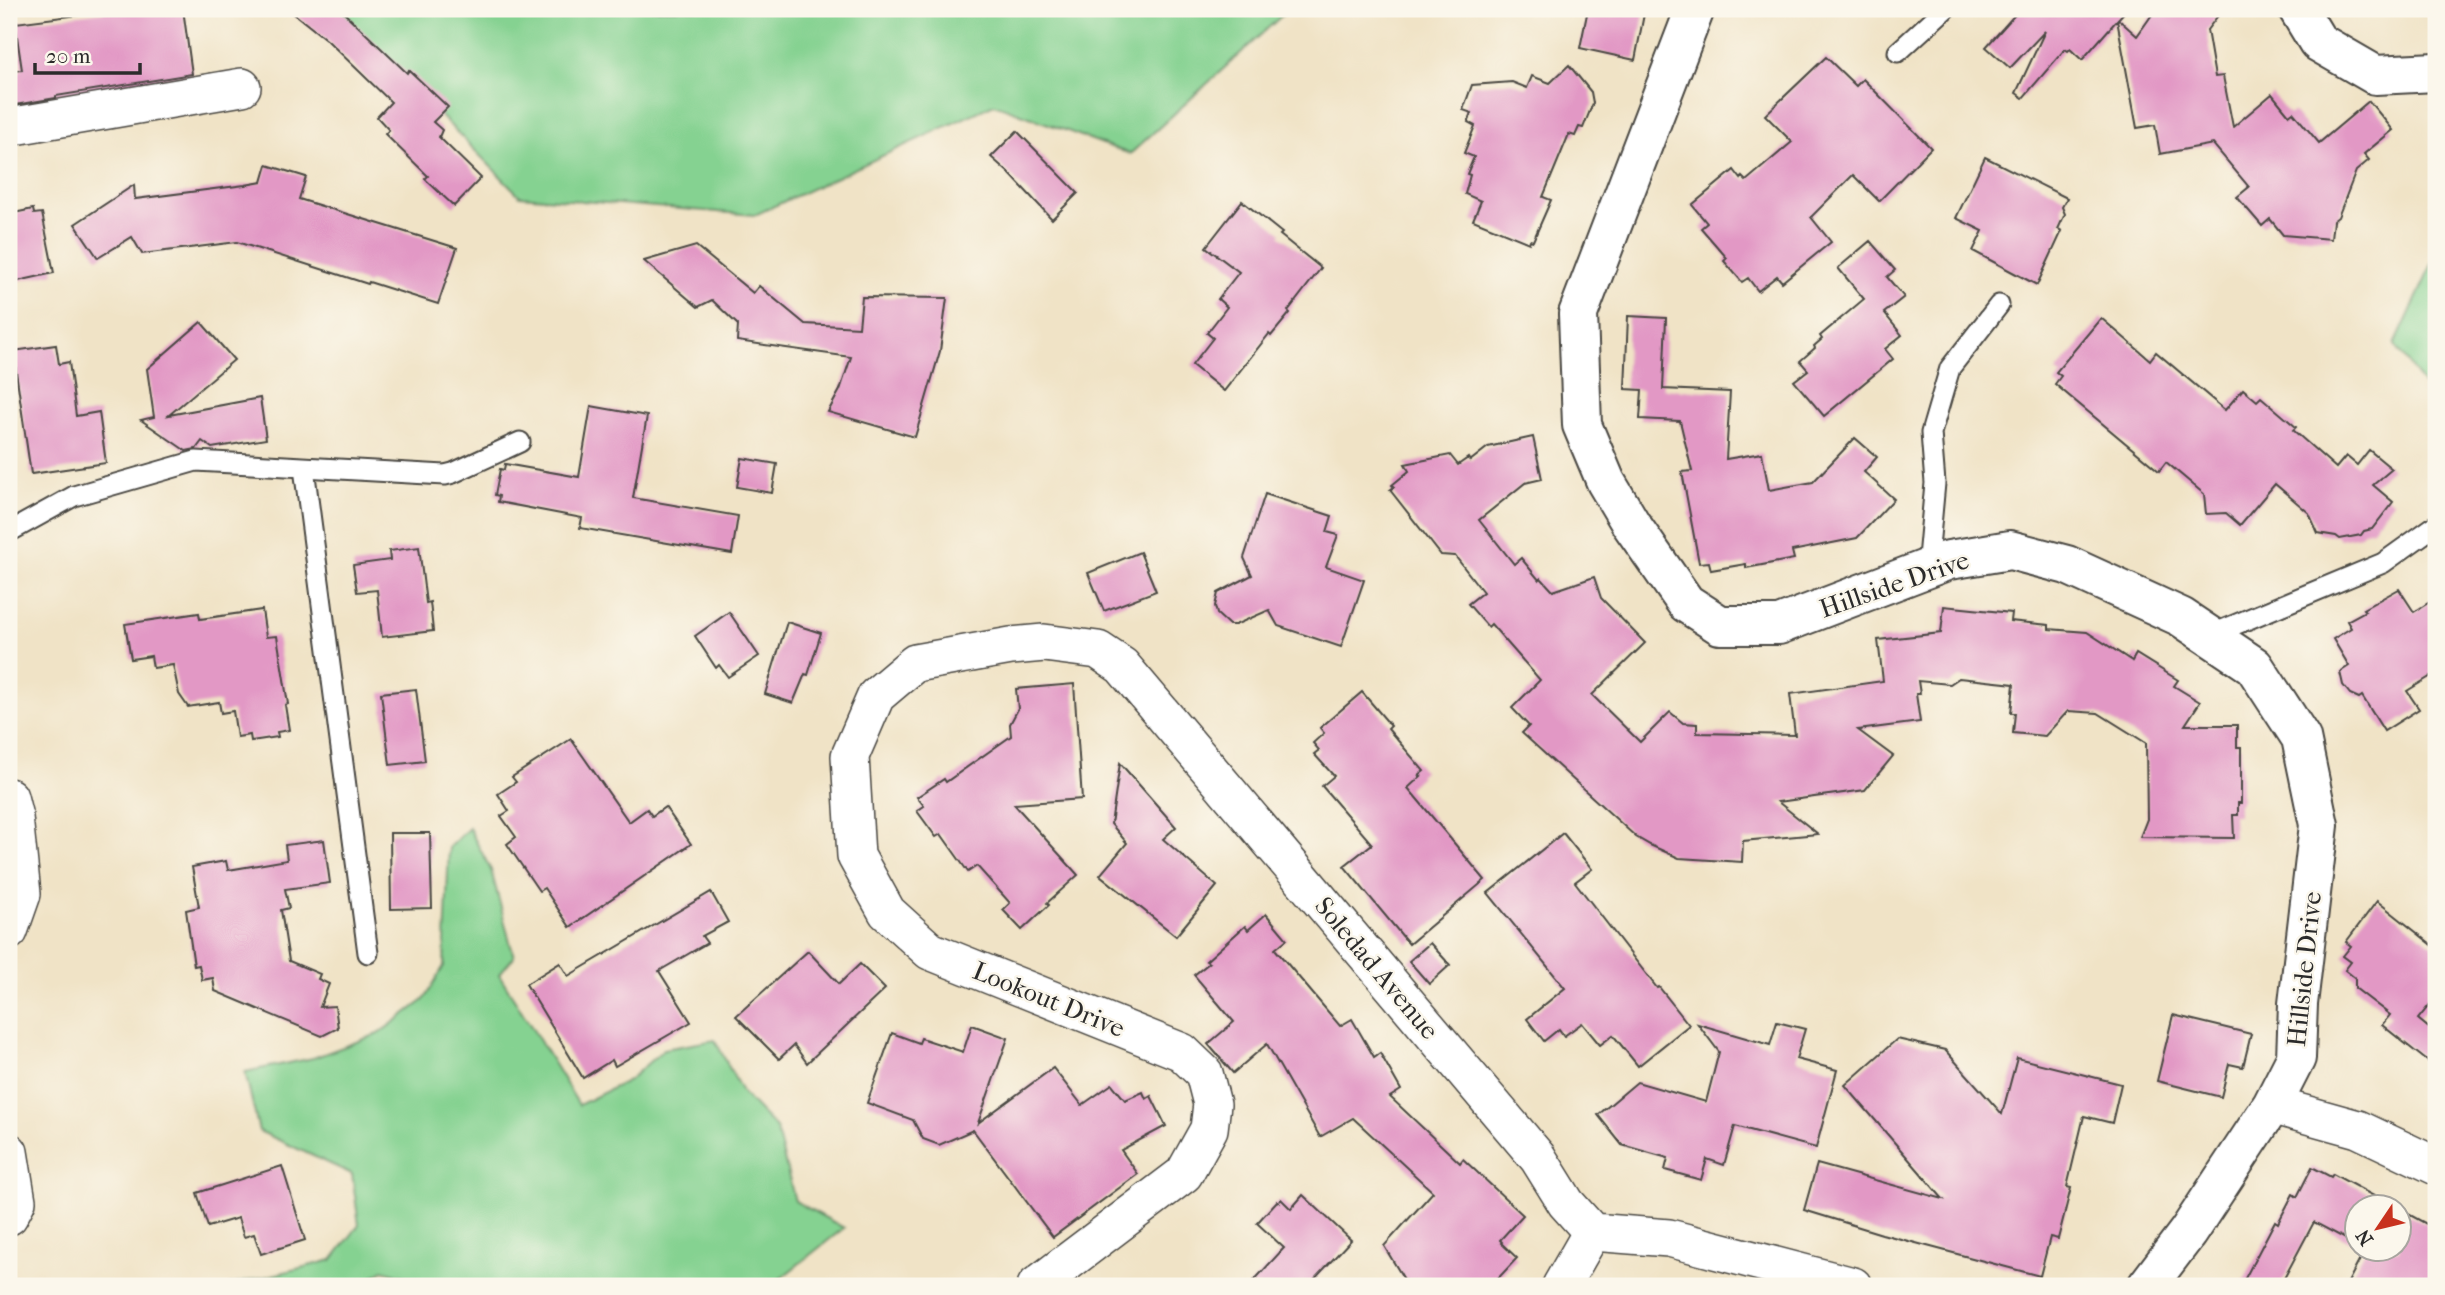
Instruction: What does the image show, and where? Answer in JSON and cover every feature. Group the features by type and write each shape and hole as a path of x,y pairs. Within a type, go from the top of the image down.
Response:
{"street":[{"name":"Hillside Drive","path":"1695,9 1578,314 1583,425 1606,482 1630,524 1686,603 1720,625 1779,625 1950,560 2010,550 2067,565 2181,617 2254,666 2301,738 2319,825 2298,1004 2296,1058 2272,1105 2188,1232 2147,1286"},
{"path":"2298,9 2318,42 2375,75 2436,72"},
{"path":"9,127 242,88"},
{"name":"Soledad Avenue","path":"915,663 1044,643 1098,650 1122,666 1538,1158 1566,1203 1592,1232"},
{"name":"Lookout Drive","path":"915,663 876,696 850,756 856,856 887,912 930,951 1182,1052 1204,1073 1212,1104 1209,1129 1184,1174 1037,1286"},
{"path":"9,796 14,817 22,894 9,931"},
{"path":"2272,1105 2358,1129 2436,1166"},
{"path":"9,1152 17,1201 9,1216"},
{"path":"1561,1286 1592,1232 1669,1238 1853,1286"}],"lane":[{"path":"1898,52 1945,9"},
{"path":"1927,569 1935,483 1931,433 1950,368 1999,305"},
{"path":"9,532 74,496 196,461 445,475 453,474 520,442"},
{"path":"304,468 368,953"},
{"path":"2208,636 2383,564 2436,525"}],"green space":[{"path":"335,9 1289,9 1130,154 994,104 755,215 520,196"},
{"path":"2436,256 2436,403 2395,345"},
{"path":"469,828 491,870 514,957 499,974 579,1105 629,1080 664,1049 715,1040 743,1094 776,1128 795,1201 844,1228 771,1286 439,1286 383,1270 360,1286 229,1286 332,1260 359,1225 352,1174 259,1131 245,1072 313,1058 378,1034 424,1000 444,966 449,847"}],"building":[{"path":"126,9 183,9 192,74 15,105 11,71 22,70 15,23"},
{"path":"288,9 340,9 407,73 409,70 448,107 433,122 442,130 439,137 481,178 454,206 425,179 428,176 385,134 389,130 377,117 391,102 328,41"},
{"path":"1588,9 1645,9 1635,60 1580,48"},
{"path":"2020,9 2127,9 2118,19 2137,36 2156,9 2223,9 2207,30 2215,77 2223,76 2233,127 2272,94 2289,115 2293,112 2319,143 2369,101 2393,130 2364,154 2369,160 2356,171 2338,217 2333,221 2331,239 2283,235 2270,219 2262,226 2237,197 2249,187 2213,144 2160,154 2155,125 2137,128 2117,20 2082,60 2070,49 2065,49 2023,98 2016,93 2045,31 2010,68 1986,47"},
{"path":"1826,57 1856,86 1863,79 1931,148 1879,201 1853,175 1811,217 1831,242 1782,282 1777,276 1758,291 1748,278 1742,282 1724,261 1727,258 1701,228 1707,223 1692,205 1734,170 1746,181 1792,142 1765,115"},
{"path":"1569,65 1591,92 1593,103 1583,128 1579,127 1575,136 1569,134 1543,197 1551,200 1533,241 1530,240 1529,243 1473,220 1481,201 1465,194 1470,175 1467,174 1474,157 1464,153 1475,126 1468,122 1472,113 1463,110 1472,85 1512,82 1527,88 1532,76 1550,83"},
{"path":"1017,131 1078,193 1052,219 991,157"},
{"path":"1985,157 2067,198 2062,207 2065,214 2058,229 2062,231 2037,285 1973,251 1983,231 1956,218"},
{"path":"267,165 306,177 299,199 457,248 438,304 237,242 142,254 132,237 98,258 75,224 134,185 135,199 245,185 262,182"},
{"path":"1242,201 1321,268 1288,311 1290,313 1271,336 1269,334 1224,391 1192,365 1213,338 1207,333 1227,307 1218,299 1239,272 1206,247"},
{"path":"33,209 34,214 42,213 54,273 9,283 9,214"},
{"path":"1870,241 1895,270 1887,277 1904,297 1884,313 1902,335 1885,349 1893,359 1824,416 1794,381 1808,370 1800,361 1815,348 1822,339 1820,336 1864,299 1838,268"},
{"path":"696,246 753,293 759,286 805,324 859,327 862,297 947,298 940,351 915,437 828,412 840,390 851,357 737,341 738,325 712,300 698,307 644,261"},
{"path":"1628,316 1666,318 1663,389 1730,392 1726,459 1762,453 1769,490 1813,482 1855,438 1877,457 1864,472 1894,499 1857,538 1792,551 1794,559 1746,568 1746,564 1711,570 1709,562 1699,563 1682,472 1692,471 1680,421 1640,419 1642,390 1625,389"},
{"path":"2101,318 2150,360 2156,352 2225,410 2243,389 2257,401 2261,397 2296,427 2293,430 2336,468 2346,456 2357,465 2369,450 2392,469 2373,485 2393,502 2372,529 2361,535 2340,539 2318,533 2309,513 2275,484 2240,525 2226,513 2206,514 2204,494 2166,462 2159,471 2055,384 2061,376 2056,372"},
{"path":"201,322 234,360 169,415 260,398 266,439 212,448 202,441 196,449 186,451 141,420 154,417 147,369"},
{"path":"56,345 59,364 69,362 76,416 99,412 106,463 31,474 13,351"},
{"path":"591,406 647,416 633,498 738,516 732,554 580,528 582,518 498,502 499,496 495,495 500,469 504,470 505,464 579,477"},
{"path":"1533,437 1542,479 1525,483 1479,520 1514,564 1521,558 1539,580 1541,578 1553,591 1594,577 1601,598 1645,643 1592,695 1640,742 1670,712 1683,723 1697,724 1697,733 1795,735 1790,694 1883,681 1878,640 1941,633 1944,606 2011,613 2010,621 2049,625 2049,629 2087,632 2132,661 2136,654 2178,680 2174,686 2200,702 2185,725 2237,725 2237,747 2241,747 2241,803 2238,803 2238,815 2233,815 2234,838 2140,837 2147,819 2146,743 2098,713 2068,711 2045,736 2013,733 2015,713 2011,713 2014,684 1959,678 1950,684 1918,681 1920,694 1916,694 1920,722 1858,730 1893,756 1865,790 1778,802 1818,834 1743,841 1742,862 1679,858 1636,837 1522,733 1529,726 1512,708 1540,680 1491,624 1488,627 1468,604 1483,592 1455,556 1441,555 1390,490 1394,487 1392,485 1409,471 1405,464 1450,455 1458,465 1468,458 1470,461 1488,447"},
{"path":"742,458 777,464 772,493 737,487"},
{"path":"1265,494 1332,516 1327,532 1338,535 1326,567 1364,580 1341,647 1278,626 1269,610 1235,625 1229,625 1217,614 1215,606 1218,593 1252,575 1244,558"},
{"path":"419,547 426,603 430,602 433,631 382,637 377,590 357,592 353,565 390,560 389,551"},
{"path":"1140,552 1156,591 1104,611 1088,573"},
{"path":"2399,589 2414,612 2436,598 2436,673 2407,691 2419,709 2384,731 2362,696 2359,698 2350,694 2343,685 2340,672 2349,666 2333,639 2351,628 2347,621"},
{"path":"262,610 266,637 277,636 288,704 285,705 289,730 277,732 278,737 251,741 250,735 237,737 233,711 221,713 219,702 188,707 179,694 173,665 153,668 151,656 131,659 125,624 199,613 200,619"},
{"path":"729,612 759,656 728,677 719,665 716,668 695,636"},
{"path":"787,622 821,633 808,675 805,674 793,703 765,694"},
{"path":"1074,684 1082,799 1014,804 1078,875 1022,930 1003,910 1010,903 977,866 968,872 941,834 936,837 917,811 924,806 917,797 944,779 946,782 1011,736 1010,724 1018,709 1016,689"},
{"path":"416,689 425,761 390,765 381,693"},
{"path":"1362,692 1391,726 1388,729 1424,771 1408,788 1485,880 1409,944 1344,866 1372,844 1322,786 1334,776 1314,754 1319,750 1313,743 1324,733 1320,728"},
{"path":"571,739 629,822 647,809 652,816 665,807 691,844 570,927 544,888 539,891 507,844 516,837 501,816 509,811 498,794 516,782 512,777"},
{"path":"1120,763 1176,827 1163,839 1217,886 1176,936 1100,875 1127,843 1111,824"},
{"path":"390,833 430,833 432,908 391,909"},
{"path":"1563,833 1592,869 1575,882 1689,1025 1638,1066 1613,1035 1600,1045 1582,1023 1564,1036 1559,1029 1544,1041 1527,1019 1565,988 1488,893"},
{"path":"324,840 330,883 285,889 289,908 281,910 289,961 320,974 318,979 329,984 320,1007 335,1006 338,1028 322,1036 215,991 213,978 202,980 199,965 194,966 186,910 199,907 192,867 226,861 228,870 287,860 285,845"},
{"path":"711,892 728,922 702,936 707,943 659,971 691,1022 615,1066 612,1060 583,1078 526,984 560,963 568,976"},
{"path":"2377,901 2436,948 2436,997 2418,1019 2436,1034 2436,1068 2382,1025 2390,1015 2355,988 2355,978 2345,970 2351,962 2343,956 2351,946 2346,942"},
{"path":"1266,914 1287,939 1275,949 1340,1026 1352,1019 1374,1057 1380,1053 1401,1090 1390,1097 1460,1163 1463,1159 1523,1215 1500,1240 1517,1258 1491,1286 1408,1286 1384,1246 1433,1192 1353,1118 1320,1137 1267,1044 1233,1073 1208,1044 1234,1022 1194,975 1245,926 1248,930"},
{"path":"1430,943 1450,965 1429,984 1409,961"},
{"path":"808,951 839,984 860,964 885,989 807,1063 794,1045 779,1059 736,1016"},
{"path":"2173,1015 2251,1034 2243,1067 2229,1064 2221,1097 2157,1081"},
{"path":"1777,1022 1805,1029 1796,1059 1837,1070 1816,1148 1735,1126 1724,1165 1707,1159 1701,1180 1665,1170 1668,1158 1622,1145 1598,1115 1637,1082 1706,1102 1719,1052 1698,1024 1770,1045"},
{"path":"972,1025 1008,1038 978,1123 1053,1068 1082,1105 1112,1084 1125,1100 1143,1092 1146,1099 1151,1096 1166,1126 1121,1150 1138,1174 1053,1237 973,1130 939,1145 923,1139 913,1120 867,1103 892,1033 919,1043 921,1038 963,1052"},
{"path":"1897,1039 1945,1050 2002,1114 2017,1058 2121,1084 2112,1123 2084,1116 2067,1187 2071,1188 2058,1239 2050,1237 2040,1276 1882,1234 1804,1210 1817,1164 1943,1199 1845,1085"},
{"path":"282,1166 305,1240 261,1254 254,1234 244,1237 238,1218 208,1227 197,1193"},
{"path":"2312,1167 2331,1177 2333,1174 2370,1194 2344,1194 2344,1238 2314,1222 2280,1286 2241,1286 2275,1221 2278,1223 2293,1194 2297,1197"},
{"path":"1303,1195 1351,1240 1308,1286 1249,1286 1284,1248 1257,1223 1277,1201 1281,1199 1291,1209"},
{"path":"2414,1217 2436,1229 2436,1286 2346,1286 2358,1264 2414,1264"}]}
